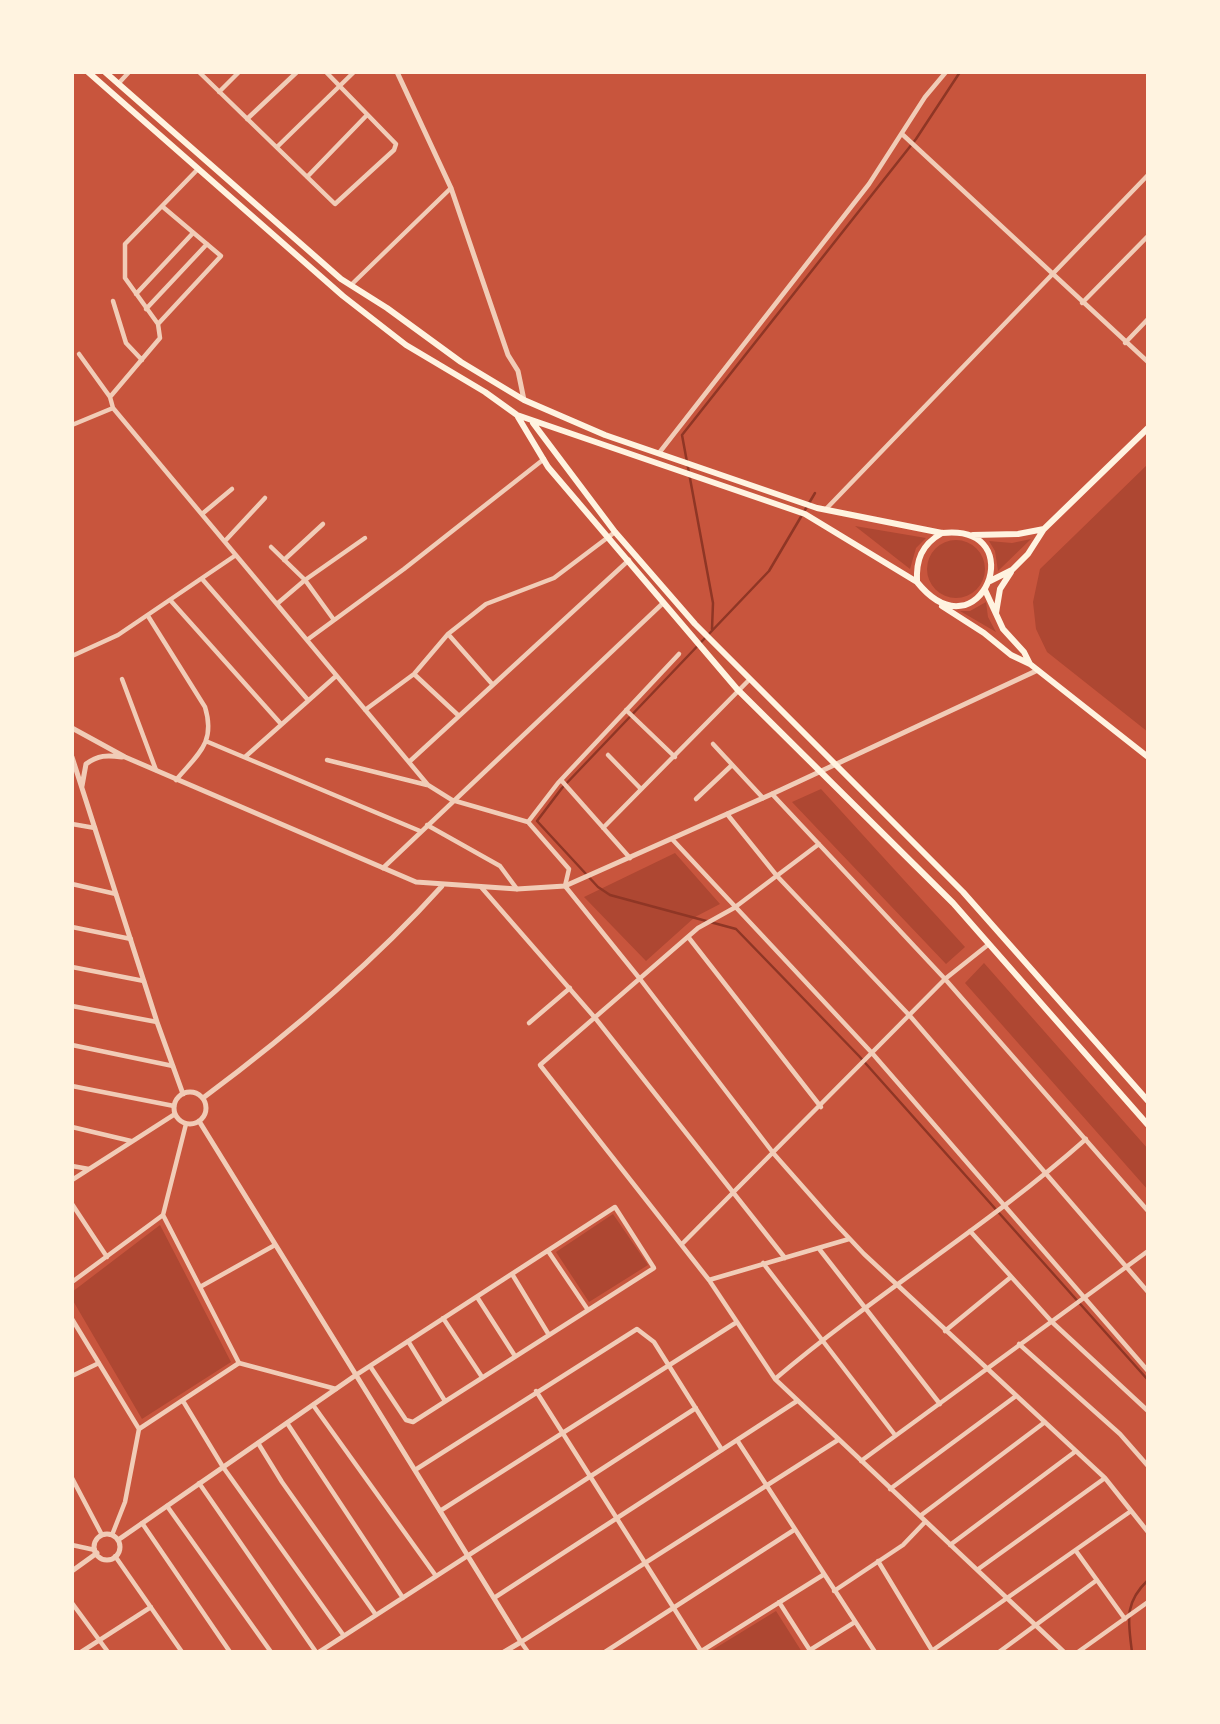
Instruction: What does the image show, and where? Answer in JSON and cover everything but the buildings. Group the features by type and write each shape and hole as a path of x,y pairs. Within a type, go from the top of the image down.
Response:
{"main road":[{"path":"88,72 343,296 406,345 533,423 802,513 917,582 932,599 1012,655 1030,664 1148,757"},
{"path":"105,72 284,232 351,285 461,362 524,400 605,435 826,510 942,533 960,531 971,535 1018,534 1044,528"},
{"path":"517,415 544,459 607,538 737,689 892,839 989,944 1148,1125"},
{"path":"533,423 615,532 695,624 963,891 1148,1101"},
{"path":"996,618 996,599 1012,570 1028,554 1044,528 1148,428"},
{"path":"917,582 919,554 930,540 942,533"},
{"path":"932,599 956,607 969,604 985,590 990,581 992,567 989,554 971,535"},
{"path":"990,581 1012,570"},
{"path":"985,590 996,618 1030,664"}],"street":[{"path":"118,84 129,72"},
{"path":"198,72 335,204 394,150 395,143 326,72"},
{"path":"219,92 239,72"},
{"path":"247,119 297,72"},
{"path":"277,148 354,72"},
{"path":"397,72 451,188 508,355 518,372 524,400"},
{"path":"659,453 869,184 946,72"},
{"path":"307,177 368,115"},
{"path":"902,134 1148,362"},
{"path":"110,397 160,338 158,324 125,278 125,244 198,169"},
{"path":"826,510 1148,175"},
{"path":"351,285 451,188"},
{"path":"158,324 221,256 163,207"},
{"path":"136,294 193,233"},
{"path":"1082,303 1148,236"},
{"path":"146,309 207,244"},
{"path":"113,301 126,343 142,360"},
{"path":"1125,343 1148,319"},
{"path":"79,354 110,397 113,408 428,785"},
{"path":"72,425 113,408"},
{"path":"307,640 404,569 544,459"},
{"path":"202,514 232,489"},
{"path":"225,541 265,498"},
{"path":"284,560 323,524"},
{"path":"365,710 414,674 448,635 486,604 554,578 615,532"},
{"path":"278,603 305,580 365,538"},
{"path":"271,547 305,580 334,620"},
{"path":"72,656 118,635 204,580 236,555"},
{"path":"409,762 635,555"},
{"path":"204,580 308,700"},
{"path":"171,601 281,724"},
{"path":"382,868 662,604"},
{"path":"148,616 205,707 210,722 208,741 176,780"},
{"path":"448,635 493,685"},
{"path":"528,822 561,780 679,654"},
{"path":"72,728 125,757 176,780 416,882 442,886 517,889 565,887 1038,670"},
{"path":"414,674 459,716"},
{"path":"245,757 336,676"},
{"path":"122,679 156,771"},
{"path":"603,828 675,757 737,689 749,680"},
{"path":"626,710 675,757"},
{"path":"208,741 420,831"},
{"path":"713,744 763,798"},
{"path":"82,789 86,764 106,755 125,757"},
{"path":"608,755 641,789"},
{"path":"72,757 157,1022 183,1094"},
{"path":"327,760 428,785 452,800 528,822 569,869 565,887"},
{"path":"696,799 732,765"},
{"path":"561,780 630,858"},
{"path":"772,794 945,979 1148,1210"},
{"path":"727,814 777,876 910,1016 1148,1292"},
{"path":"72,824 95,828"},
{"path":"426,825 499,866 517,889"},
{"path":"672,839 873,1053 1004,1209 1148,1371"},
{"path":"819,844 734,908 698,928 540,1065 608,1155 709,1280 775,1379 1064,1652"},
{"path":"72,884 116,894"},
{"path":"203,1098 331,997 442,886"},
{"path":"481,887 596,1018 732,1195 785,1258"},
{"path":"565,887 640,979 774,1154 849,1239 985,1369 1105,1478 1148,1532"},
{"path":"72,927 131,939"},
{"path":"689,938 821,1107"},
{"path":"682,1244 821,1107 945,979 989,944"},
{"path":"72,967 145,981"},
{"path":"529,1023 570,988"},
{"path":"72,1006 157,1022"},
{"path":"72,1045 173,1066"},
{"path":"72,1086 174,1106"},
{"path":"194,1093 203,1098 206,1108 199,1121 186,1124 175,1114 174,1106 183,1094 194,1093"},
{"path":"72,1180 175,1114"},
{"path":"199,1121 528,1652"},
{"path":"72,1282 163,1215 186,1124"},
{"path":"72,1127 131,1141"},
{"path":"775,1379 897,1283 1004,1209 1086,1139"},
{"path":"72,1166 90,1170"},
{"path":"72,1204 107,1257"},
{"path":"72,1571 96,1552 97,1539 102,1535 115,1537 142,1523 335,1389 443,1318 615,1207 654,1268 414,1422 408,1422 370,1366"},
{"path":"163,1215 239,1363 335,1389"},
{"path":"970,1231 1052,1322 1148,1411"},
{"path":"709,1280 763,1263 820,1250 849,1239"},
{"path":"200,1287 275,1245"},
{"path":"820,1250 940,1404"},
{"path":"548,1251 588,1310"},
{"path":"861,1461 1019,1344 1085,1300 1148,1251"},
{"path":"763,1263 820,1341 895,1435"},
{"path":"512,1274 549,1335"},
{"path":"946,1331 1011,1277"},
{"path":"477,1297 515,1356"},
{"path":"443,1318 482,1377"},
{"path":"72,1319 139,1429 115,1537 119,1549 116,1556"},
{"path":"440,1511 737,1322"},
{"path":"415,1470 637,1329 654,1342 722,1450"},
{"path":"408,1341 445,1401"},
{"path":"1019,1344 1120,1434 1148,1466"},
{"path":"72,1376 99,1363"},
{"path":"139,1429 239,1363"},
{"path":"536,1391 700,1651 823,1574"},
{"path":"890,1489 1016,1396"},
{"path":"183,1401 223,1467 344,1636"},
{"path":"494,1598 797,1401"},
{"path":"313,1405 436,1576"},
{"path":"199,1483 318,1652 696,1408"},
{"path":"920,1517 1045,1422"},
{"path":"287,1423 403,1598"},
{"path":"737,1440 875,1652"},
{"path":"504,1652 838,1440"},
{"path":"258,1443 282,1482 376,1615"},
{"path":"950,1545 1076,1451"},
{"path":"977,1570 1105,1478"},
{"path":"73,1481 102,1535"},
{"path":"167,1506 271,1652"},
{"path":"878,1562 933,1651 1131,1511"},
{"path":"834,1591 903,1545 925,1522"},
{"path":"142,1523 230,1652"},
{"path":"606,1652 794,1530"},
{"path":"72,1545 96,1552 104,1559 116,1556"},
{"path":"1076,1551 1125,1619"},
{"path":"116,1556 183,1652"},
{"path":"999,1652 1097,1580"},
{"path":"779,1602 810,1651 855,1622"},
{"path":"1078,1652 1148,1602"},
{"path":"72,1603 108,1652"},
{"path":"81,1652 151,1607"}],"shaded area":[{"path":"1148,464 1148,732 1047,652 1036,629 1033,602 1040,569"},
{"path":"855,526 926,538 916,548 910,569"},
{"path":"1031,539 998,571 995,551 989,541 1012,543"},
{"path":"956,540 972,545 980,553 985,569 980,585 972,593 956,598 940,593 932,585 927,569 932,553 940,545"},
{"path":"986,602 988,617 996,632 960,611 970,611"},
{"path":"821,789 965,947 946,964 792,802"},
{"path":"675,853 720,904 695,917 646,961 584,897"},
{"path":"984,963 1148,1149 1148,1190 965,983"},
{"path":"613,1214 648,1265 589,1302 556,1252"},
{"path":"160,1225 231,1362 142,1419 72,1299 72,1292"},
{"path":"776,1611 802,1652 709,1652"}],"waterway":[{"path":"712,629 713,603 682,435 916,139 960,72"},
{"path":"815,493 769,571 562,788 537,821 598,887 610,895 736,929 859,1056 1148,1380"},
{"path":"1132,1652 1129,1630 1131,1604 1148,1580"}]}
